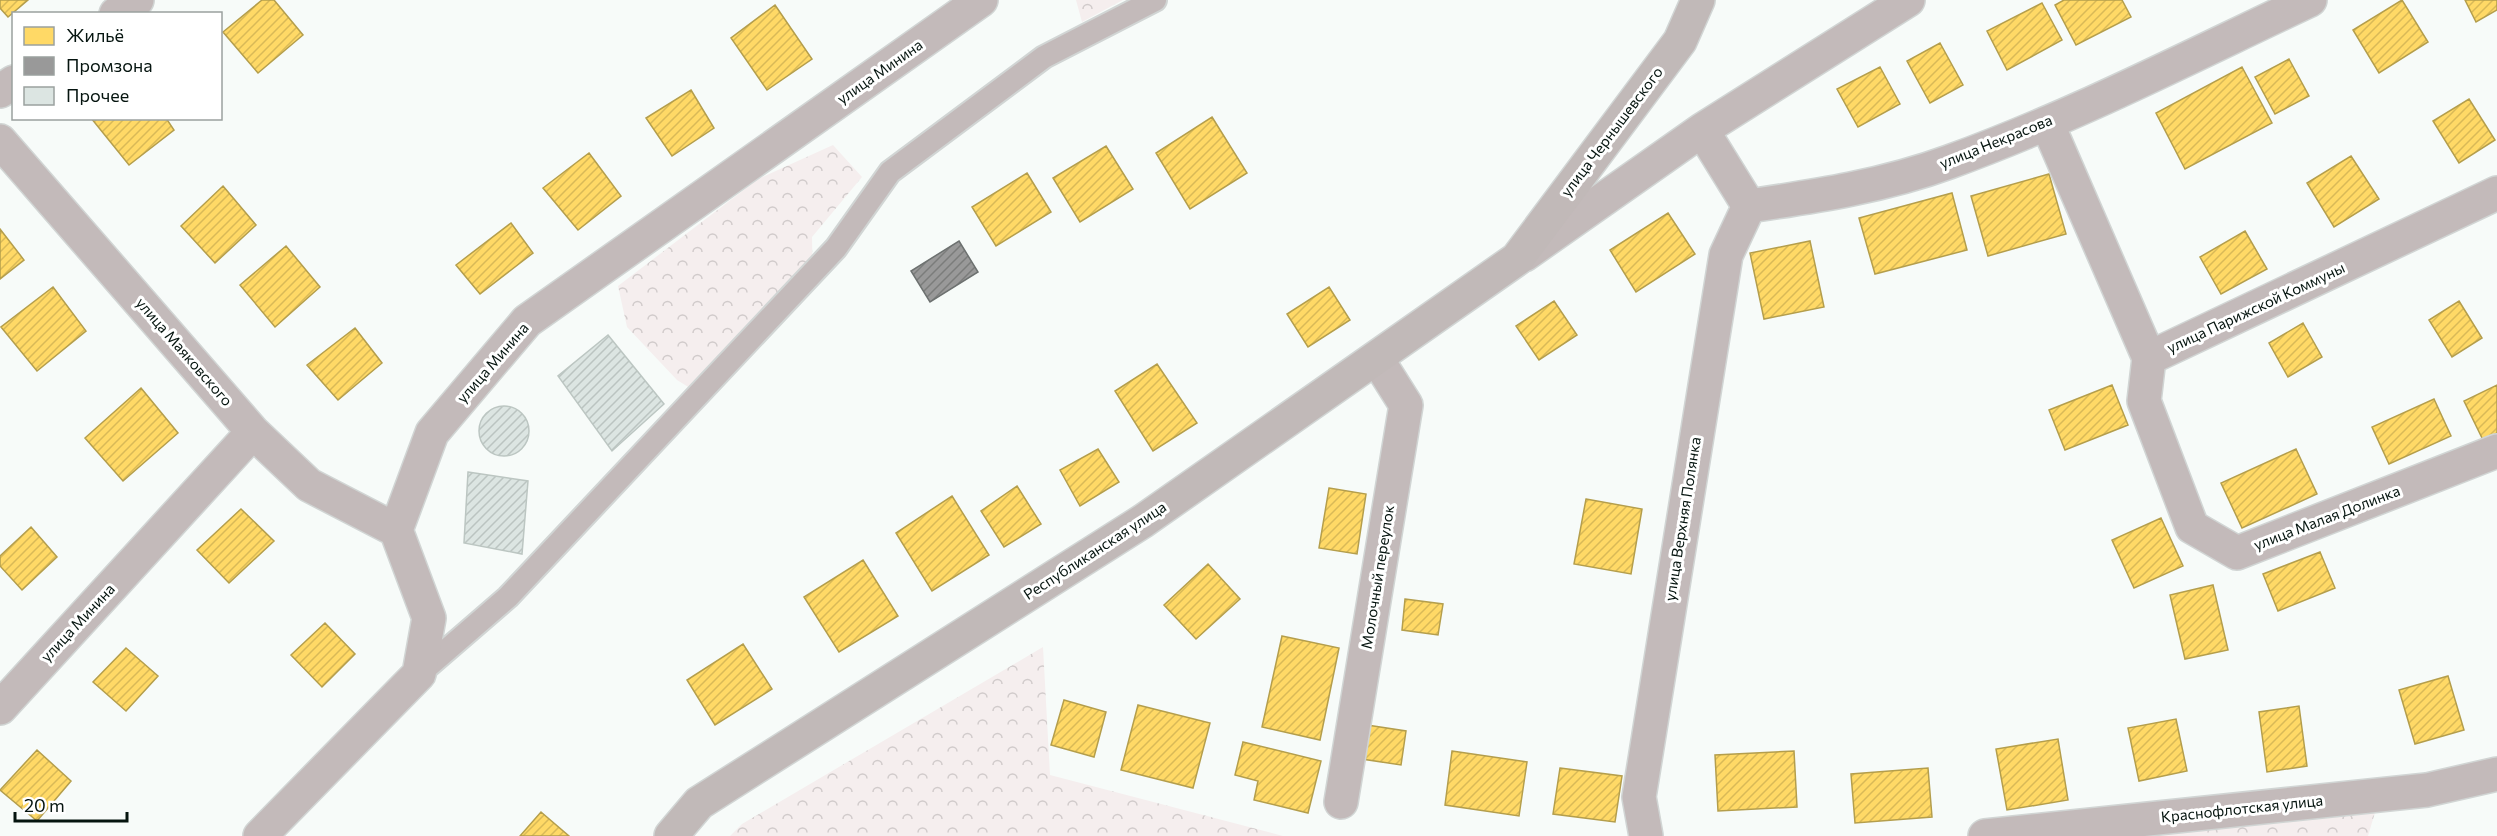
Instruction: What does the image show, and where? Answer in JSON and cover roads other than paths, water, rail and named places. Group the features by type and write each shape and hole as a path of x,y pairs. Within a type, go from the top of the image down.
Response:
{"street":[{"path":"119,12 137,0"},
{"name":"улица Минина","path":"396,530 432,433 528,321 981,0"},
{"name":"улица Чернышевского","path":"1517,259 1680,41 1698,0"},
{"path":"1517,259 1702,130 1908,0"},
{"name":"улица Некрасова","path":"1749,206 1851,190 1947,163 2047,123 2310,0"},
{"name":"улица Парижской Коммуны","path":"2047,123 2149,358 2497,194"},
{"path":"1702,130 1749,206"},
{"name":"улица Маяковского","path":"0,141 253,432 309,485 396,530"},
{"name":"улица Верхняя Полянка","path":"1646,836 1639,797 1724,267 1726,255 1749,206"},
{"name":"Республиканская улица","path":"671,836 699,803 1143,521 1517,259"},
{"name":"улица Малая Долинка","path":"2149,358 2145,401 2192,527 2236,553 2497,451"},
{"name":"Молочный переулок","path":"1341,802 1406,405 1377,359"},
{"name":"улица Минина","path":"0,708 253,432"},
{"path":"260,836 419,674 429,618 396,530"},
{"name":"Краснофлотская улица","path":"1985,836 2112,830 2427,790 2497,774"}],"lane":[{"path":"419,674 508,597 836,248 890,172 1044,57 1155,0"}]}
